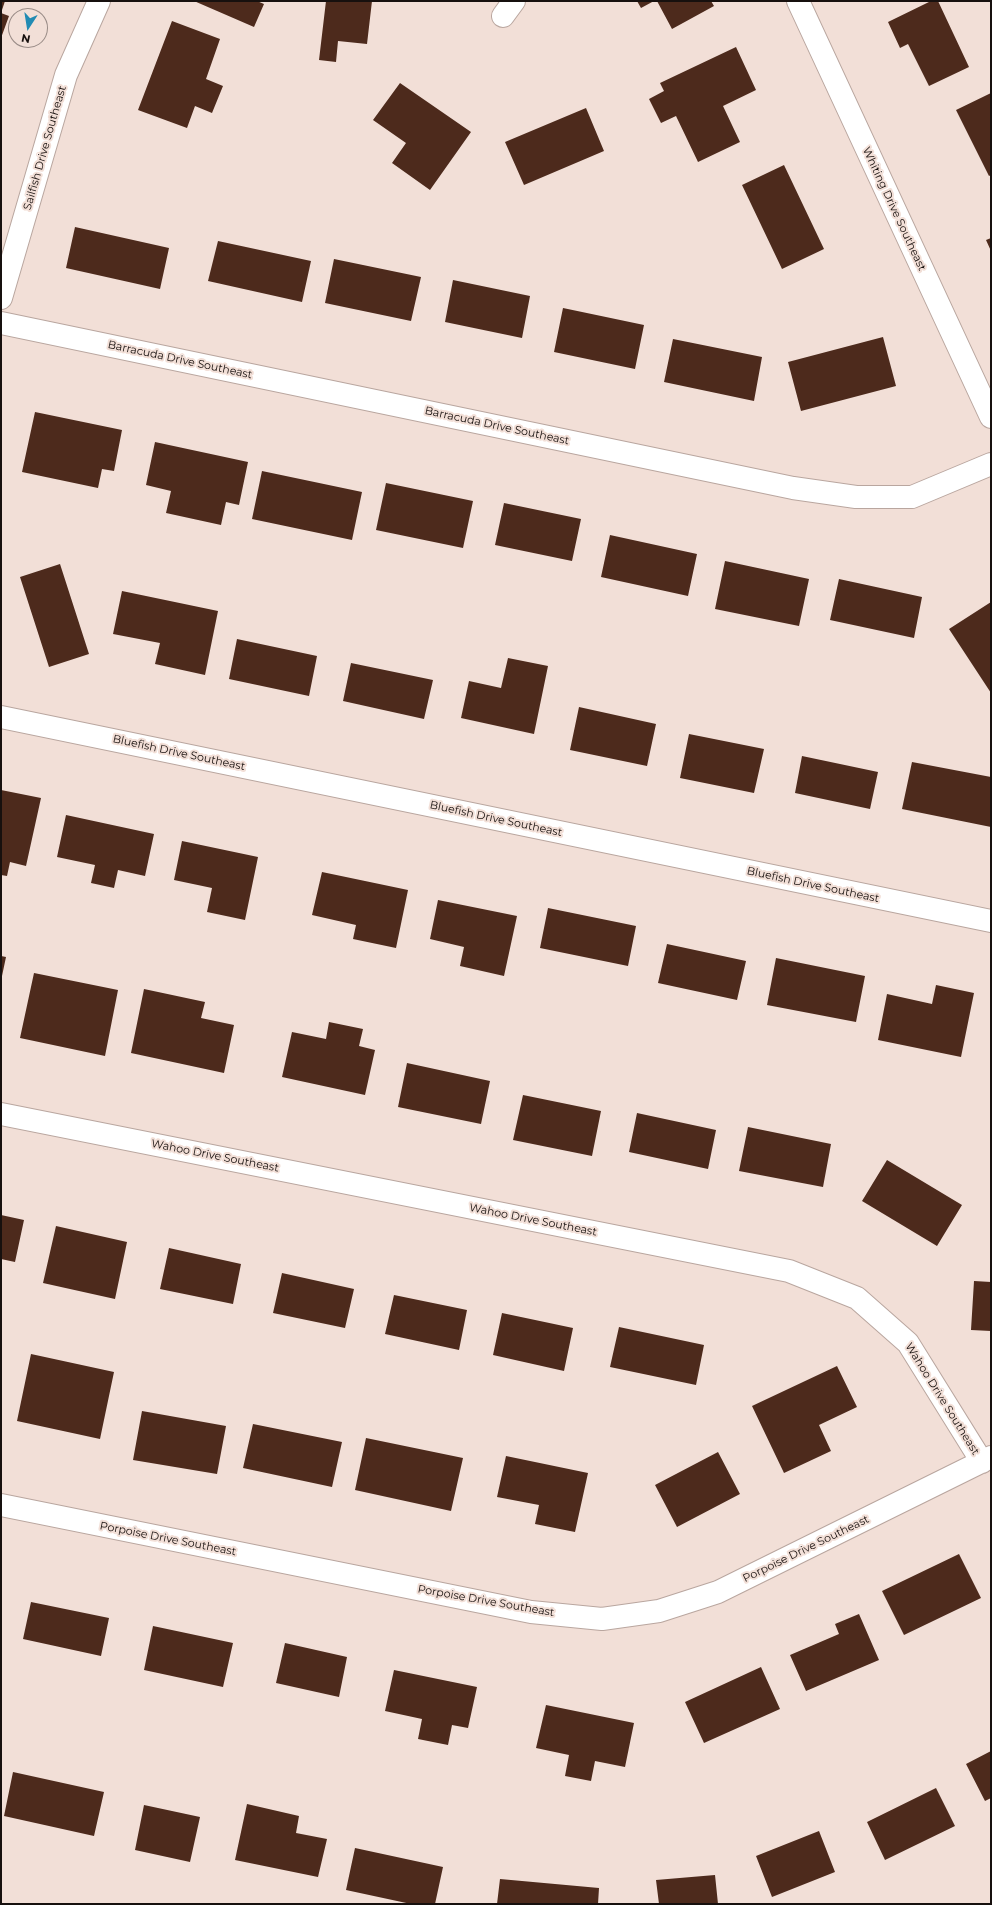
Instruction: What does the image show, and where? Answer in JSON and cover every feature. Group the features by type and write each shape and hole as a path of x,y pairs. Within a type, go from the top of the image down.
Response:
{"street":[{"name":"Sailfish Drive Southeast","path":"1,298 66,75 99,1"},
{"name":"Whiting Drive Southeast","path":"798,1 991,417"},
{"name":"Barracuda Drive Southeast","path":"1,323 793,488 856,497 912,497 991,464"},
{"name":"Bluefish Drive Southeast","path":"1,717 991,921"},
{"name":"Wahoo Drive Southeast","path":"1,1114 789,1271 857,1298 908,1343 986,1459"},
{"name":"Porpoise Drive Southeast","path":"1,1505 531,1612 602,1619 659,1611 718,1592 986,1459"}],"building":[{"path":"1,1 5,1 1,13"},
{"path":"194,1 257,1 264,4 254,27"},
{"path":"326,1 372,1 367,44 338,41 336,62 319,60"},
{"path":"637,1 654,1 641,8"},
{"path":"657,1 711,1 714,6 672,29"},
{"path":"931,1 938,1 969,67 929,86 908,44 900,48 888,22"},
{"path":"1,13 8,16 8,19 1,38"},
{"path":"172,21 220,39 206,79 223,86 212,113 195,106 187,128 138,110"},
{"path":"736,47 756,90 723,106 740,142 698,162 676,116 661,123 649,99 664,91 660,83"},
{"path":"400,83 471,132 430,190 392,163 406,143 373,120"},
{"path":"991,93 991,175 989,176 956,110"},
{"path":"586,108 604,151 524,185 505,142"},
{"path":"784,165 824,249 782,269 742,185"},
{"path":"75,227 169,248 160,289 66,268"},
{"path":"991,238 991,251 986,240"},
{"path":"218,241 311,261 302,302 208,281"},
{"path":"334,259 421,277 411,321 325,303"},
{"path":"453,280 530,296 522,338 445,322"},
{"path":"563,308 644,325 635,369 554,352"},
{"path":"883,337 896,386 801,411 788,362"},
{"path":"673,339 762,357 754,401 664,382"},
{"path":"35,412 122,430 114,471 102,469 98,488 22,472"},
{"path":"155,442 248,462 239,505 226,502 221,525 166,513 171,491 146,485"},
{"path":"262,471 362,492 352,540 252,519"},
{"path":"386,483 473,501 463,548 376,530"},
{"path":"504,503 581,519 572,561 495,545"},
{"path":"610,535 697,554 688,596 601,577"},
{"path":"725,561 809,579 799,626 715,609"},
{"path":"60,564 89,654 49,667 20,577"},
{"path":"839,579 922,597 914,638 830,620"},
{"path":"122,591 218,611 205,675 155,664 160,643 113,634"},
{"path":"991,602 991,693 949,629"},
{"path":"237,639 317,656 309,696 229,679"},
{"path":"508,658 548,666 534,734 461,718 469,681 501,688"},
{"path":"351,663 433,680 424,719 343,701"},
{"path":"579,707 656,724 647,766 570,750"},
{"path":"689,734 764,749 754,793 680,778"},
{"path":"802,756 878,772 870,809 795,793"},
{"path":"912,762 991,777 991,827 902,809"},
{"path":"1,790 41,798 26,866 10,862 7,876 1,875"},
{"path":"66,815 154,834 145,876 118,870 114,888 91,883 95,865 57,857"},
{"path":"182,841 258,857 245,920 207,912 212,888 174,880"},
{"path":"322,872 408,890 396,948 353,939 356,925 312,915"},
{"path":"438,900 517,916 504,976 460,966 464,947 430,939"},
{"path":"548,908 636,926 628,966 540,948"},
{"path":"667,944 746,961 737,1000 658,983"},
{"path":"1,956 6,957 2,976 1,976"},
{"path":"776,958 865,976 856,1022 767,1005"},
{"path":"34,973 118,990 105,1056 20,1038"},
{"path":"936,985 974,993 961,1057 878,1040 887,994 932,1004"},
{"path":"144,989 205,1002 201,1018 234,1025 224,1073 131,1053"},
{"path":"329,1022 363,1029 359,1046 375,1050 365,1095 282,1077 292,1032 326,1039"},
{"path":"407,1063 490,1081 481,1124 398,1107"},
{"path":"523,1095 601,1111 592,1156 513,1140"},
{"path":"637,1113 716,1130 708,1169 629,1152"},
{"path":"748,1127 831,1144 823,1187 739,1171"},
{"path":"887,1160 962,1205 937,1246 862,1201"},
{"path":"1,1215 24,1220 15,1262 1,1259"},
{"path":"56,1226 127,1242 115,1299 43,1283"},
{"path":"169,1248 241,1264 233,1304 160,1289"},
{"path":"282,1273 354,1289 345,1328 273,1313"},
{"path":"974,1281 991,1282 991,1331 971,1330"},
{"path":"394,1295 467,1310 459,1350 385,1334"},
{"path":"502,1313 573,1328 564,1371 493,1355"},
{"path":"619,1327 704,1345 696,1385 610,1367"},
{"path":"31,1354 114,1372 100,1439 17,1421"},
{"path":"837,1366 857,1407 819,1425 831,1451 784,1473 752,1406"},
{"path":"142,1411 226,1426 217,1474 133,1460"},
{"path":"253,1424 342,1442 332,1487 243,1468"},
{"path":"366,1438 463,1458 451,1511 355,1490"},
{"path":"718,1452 740,1494 677,1527 655,1485"},
{"path":"506,1456 588,1473 575,1532 535,1524 539,1505 497,1497"},
{"path":"959,1554 981,1598 904,1635 882,1591"},
{"path":"31,1602 109,1618 101,1656 23,1639"},
{"path":"859,1614 879,1660 806,1691 790,1655 839,1634 835,1624"},
{"path":"153,1626 233,1643 223,1687 144,1670"},
{"path":"285,1643 347,1657 339,1697 276,1683"},
{"path":"761,1667 780,1709 704,1743 685,1702"},
{"path":"394,1670 477,1687 468,1728 452,1725 448,1745 418,1739 422,1719 385,1711"},
{"path":"546,1705 634,1723 625,1767 595,1761 591,1781 565,1776 569,1755 536,1748"},
{"path":"991,1751 991,1798 985,1801 966,1764"},
{"path":"13,1772 104,1792 94,1836 4,1816"},
{"path":"936,1788 955,1826 885,1860 867,1822"},
{"path":"247,1804 299,1816 296,1833 327,1839 318,1877 235,1860"},
{"path":"144,1805 200,1817 190,1862 135,1850"},
{"path":"819,1831 835,1872 772,1897 756,1856"},
{"path":"355,1848 443,1867 435,1904 411,1904 346,1890"},
{"path":"715,1875 718,1904 659,1904 656,1880"},
{"path":"500,1879 599,1888 598,1904 497,1904"}]}
